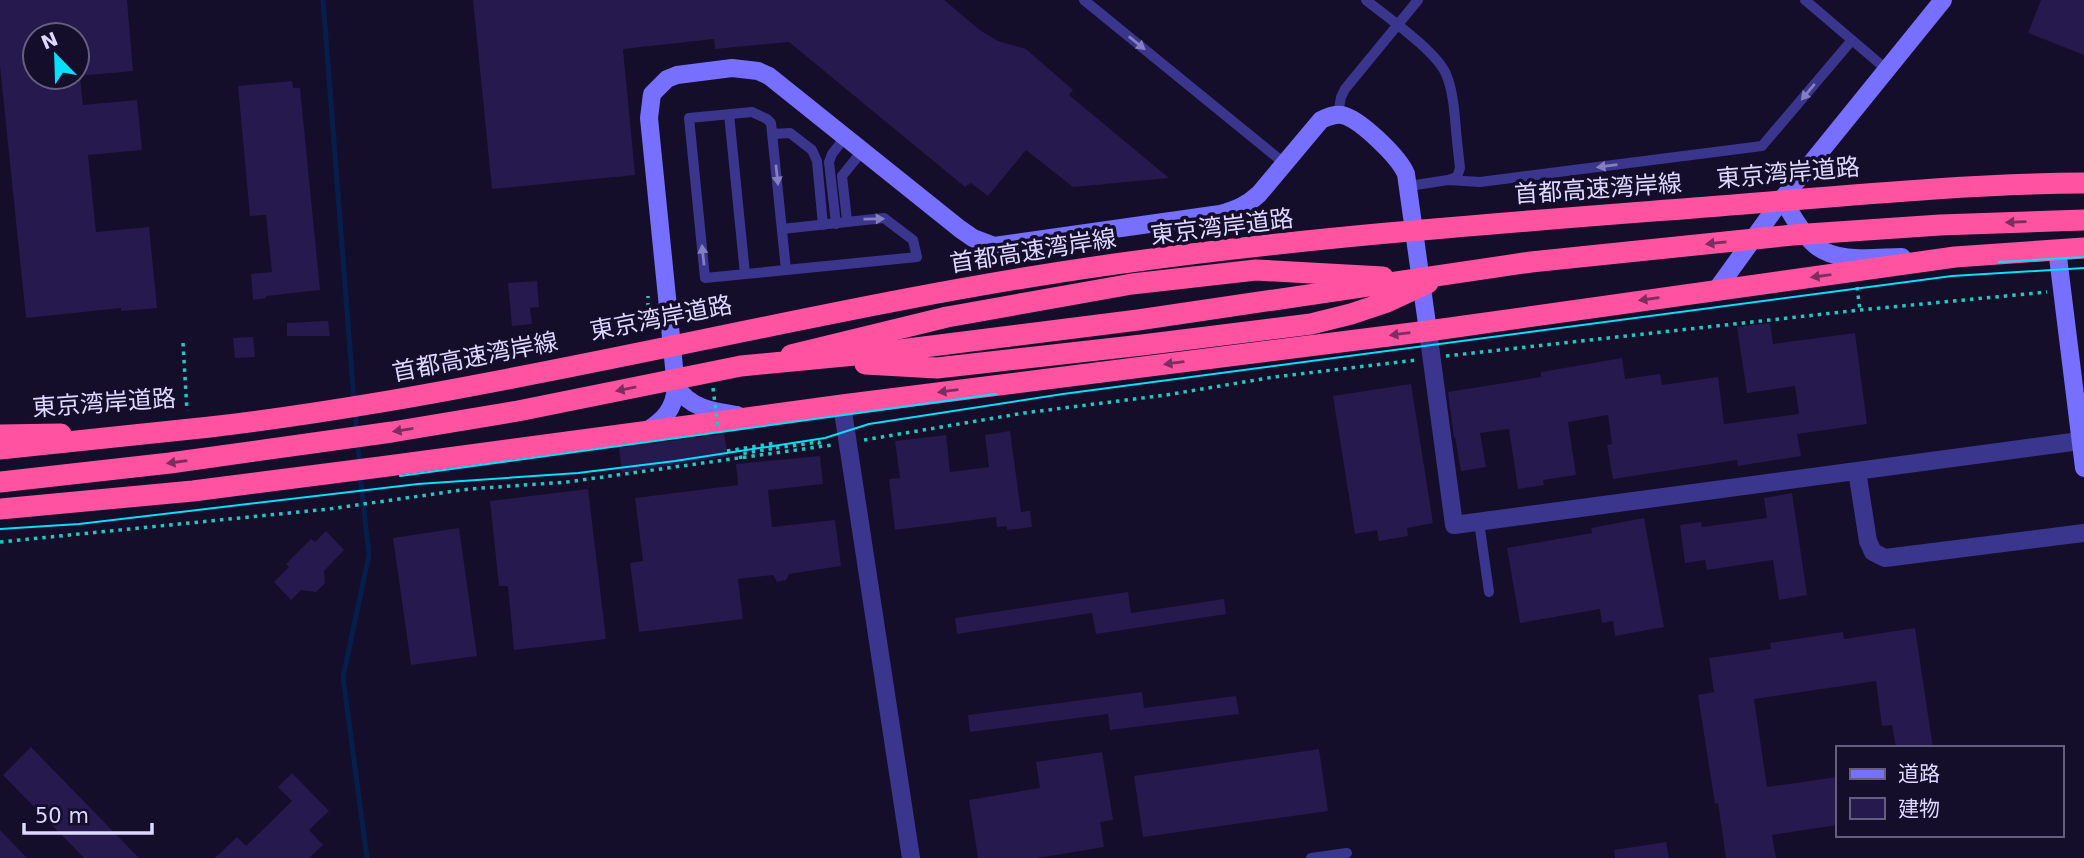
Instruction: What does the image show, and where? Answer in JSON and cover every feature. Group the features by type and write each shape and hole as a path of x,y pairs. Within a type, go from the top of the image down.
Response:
{"highway":[{"name":"東京湾岸道路","path":"0,435 115,431 289,411 532,370 845,309 1113,265 1415,231 1782,199 2084,181"},
{"name":"首都高速湾岸線","path":"0,449 213,427 388,401 901,299 1115,264 1304,242 1531,221 1937,189 2084,181"},
{"path":"883,352 955,334 1266,288 1793,235 1940,225 2084,220"},
{"path":"0,509 193,491 1427,331 1955,257 2084,248"},
{"path":"0,482 170,463 392,432 519,411 741,366 802,357 883,352 1138,320 1511,264"},
{"path":"883,352 992,354 1309,309 1354,301 1474,269"},
{"path":"802,357 947,317 1132,284 1256,270 1382,277"},
{"path":"802,357 937,369 1155,344 1311,324 1387,302 1430,282"},
{"path":"0,440 76,440"}],"street":[{"path":"1717,289 1782,199 1942,0"},
{"path":"644,432 661,422 668,414 673,406 676,387 649,118 652,94 667,79 677,75 732,68 758,71 779,82 973,238 994,246 1220,214 1247,205 1321,120 1338,114 1355,121 1397,158 1403,166 1409,186 1454,525 2080,441"},
{"path":"1782,199 1813,244 1832,254 1858,257 1955,257"},
{"path":"2057,249 2084,468"},
{"path":"676,387 690,402 705,410 755,417"},
{"path":"842,405 911,858"},
{"path":"1857,471 1868,541 1873,552 1885,558 2084,533"}],"lane":[{"path":"1084,0 1284,163"},
{"path":"1366,0 1433,54 1443,67 1450,88 1459,173 1453,179 1409,186"},
{"path":"1338,114 1345,89 1419,0"},
{"path":"1805,0 1886,69"},
{"path":"1448,180 1480,182 1762,146 1852,40"},
{"path":"782,229 876,217 888,219 913,240 917,257 786,270 745,274 705,278 689,118 756,113 770,121 786,270"},
{"path":"729,114 745,274"},
{"path":"773,134 790,133 815,153 823,225"},
{"path":"841,222 830,159 846,136"},
{"path":"841,222 842,176 863,150"},
{"path":"1479,522 1489,592"},
{"path":"1311,858 1347,853"}],"path":[{"path":"0,542 329,509 468,489 567,482 741,459 1024,413 1166,395 1274,377 1860,310 2062,290"},
{"path":"741,459 740,454 776,448 818,442 820,447"},
{"path":"727,451 776,443 776,448"}],"building":[{"path":"0,0 127,0 133,71 91,75 91,21 21,21 21,91 82,91 83,105 137,100 142,150 88,155 96,232 149,227 157,308 121,311 121,308 26,318 0,66"},
{"path":"473,0 944,0 981,31 998,41 1026,49 1073,90 1069,95 1169,178 1073,187 1026,150 988,196 971,183 965,187 789,42 715,49 714,39 623,49 635,175 492,189"},
{"path":"2041,0 2084,0 2084,55 2028,33"},
{"path":"292,81 293,88 300,88 320,290 253,300 251,274 272,272 266,215 250,216 238,86"},
{"path":"537,281 539,307 530,308 532,324 512,326 508,283"},
{"path":"328,321 330,336 287,336 287,323"},
{"path":"1770,323 1773,344 1855,333 1867,424 1797,434 1801,456 1738,466 1737,460 1613,479 1607,445 1612,444 1608,415 1568,422 1576,475 1543,480 1544,485 1518,489 1509,429 1480,433 1486,467 1461,471 1448,392 1541,377 1541,372 1622,358 1625,379 1660,374 1662,385 1718,377 1724,424 1799,414 1795,386 1747,393 1737,327"},
{"path":"253,337 255,357 235,358 233,338"},
{"path":"1411,384 1433,523 1407,528 1408,536 1379,541 1377,530 1355,534 1333,396"},
{"path":"1010,431 1021,512 1030,511 1032,527 1007,530 1007,526 997,527 996,517 895,530 889,479 900,478 895,441 946,435 950,472 989,467 985,435"},
{"path":"724,434 728,456 622,473 619,448"},
{"path":"820,456 823,484 768,490 772,527 835,520 841,566 789,574 786,580 777,582 773,575 738,579 743,619 639,632 630,563 643,561 635,498 738,485 736,464"},
{"path":"588,489 606,639 514,650 508,586 499,586 490,501"},
{"path":"1792,493 1807,595 1779,600 1773,560 1707,570 1705,560 1685,563 1680,525 1701,522 1702,527 1767,518 1764,498"},
{"path":"1644,518 1664,627 1615,636 1613,621 1602,623 1600,609 1520,623 1507,548 1592,533 1591,528"},
{"path":"459,528 477,656 411,665 393,538"},
{"path":"326,531 344,550 324,571 325,583 316,592 301,590 291,600 274,582 289,567 286,564 311,539 315,542"},
{"path":"1128,592 1131,613 1224,599 1226,614 1096,634 1092,613 957,634 955,618"},
{"path":"1915,628 1933,746 1896,746 1892,725 1882,726 1876,681 1754,699 1767,787 1836,777 1836,825 1772,835 1776,858 1726,858 1698,695 1714,692 1709,658 1771,649 1770,643 1843,632 1844,639"},
{"path":"1142,692 1144,708 1236,696 1239,714 1110,730 1108,714 970,732 968,715"},
{"path":"31,747 139,858 84,858 3,775"},
{"path":"1319,749 1328,811 1143,837 1134,776"},
{"path":"1102,752 1113,820 1100,822 1104,847 1038,858 978,858 969,800 1040,788 1036,762"},
{"path":"292,773 329,811 309,830 323,845 309,858 215,858 237,837 246,846 292,801 278,787"},
{"path":"0,830 27,858 0,858"},
{"path":"1666,842 1669,858 1615,858 1614,850"}],"waterway":[{"path":"323,0 354,401"},
{"path":"355,411 357,433"},
{"path":"357,442 360,464"},
{"path":"360,474 369,555 343,677 367,858"}],"tram line":[{"path":"1999,262 2084,257"},
{"path":"0,529 79,524 418,484 578,473 675,461 825,438 869,424 1063,394 1952,276 2084,268"},
{"path":"400,476 996,394"}]}
